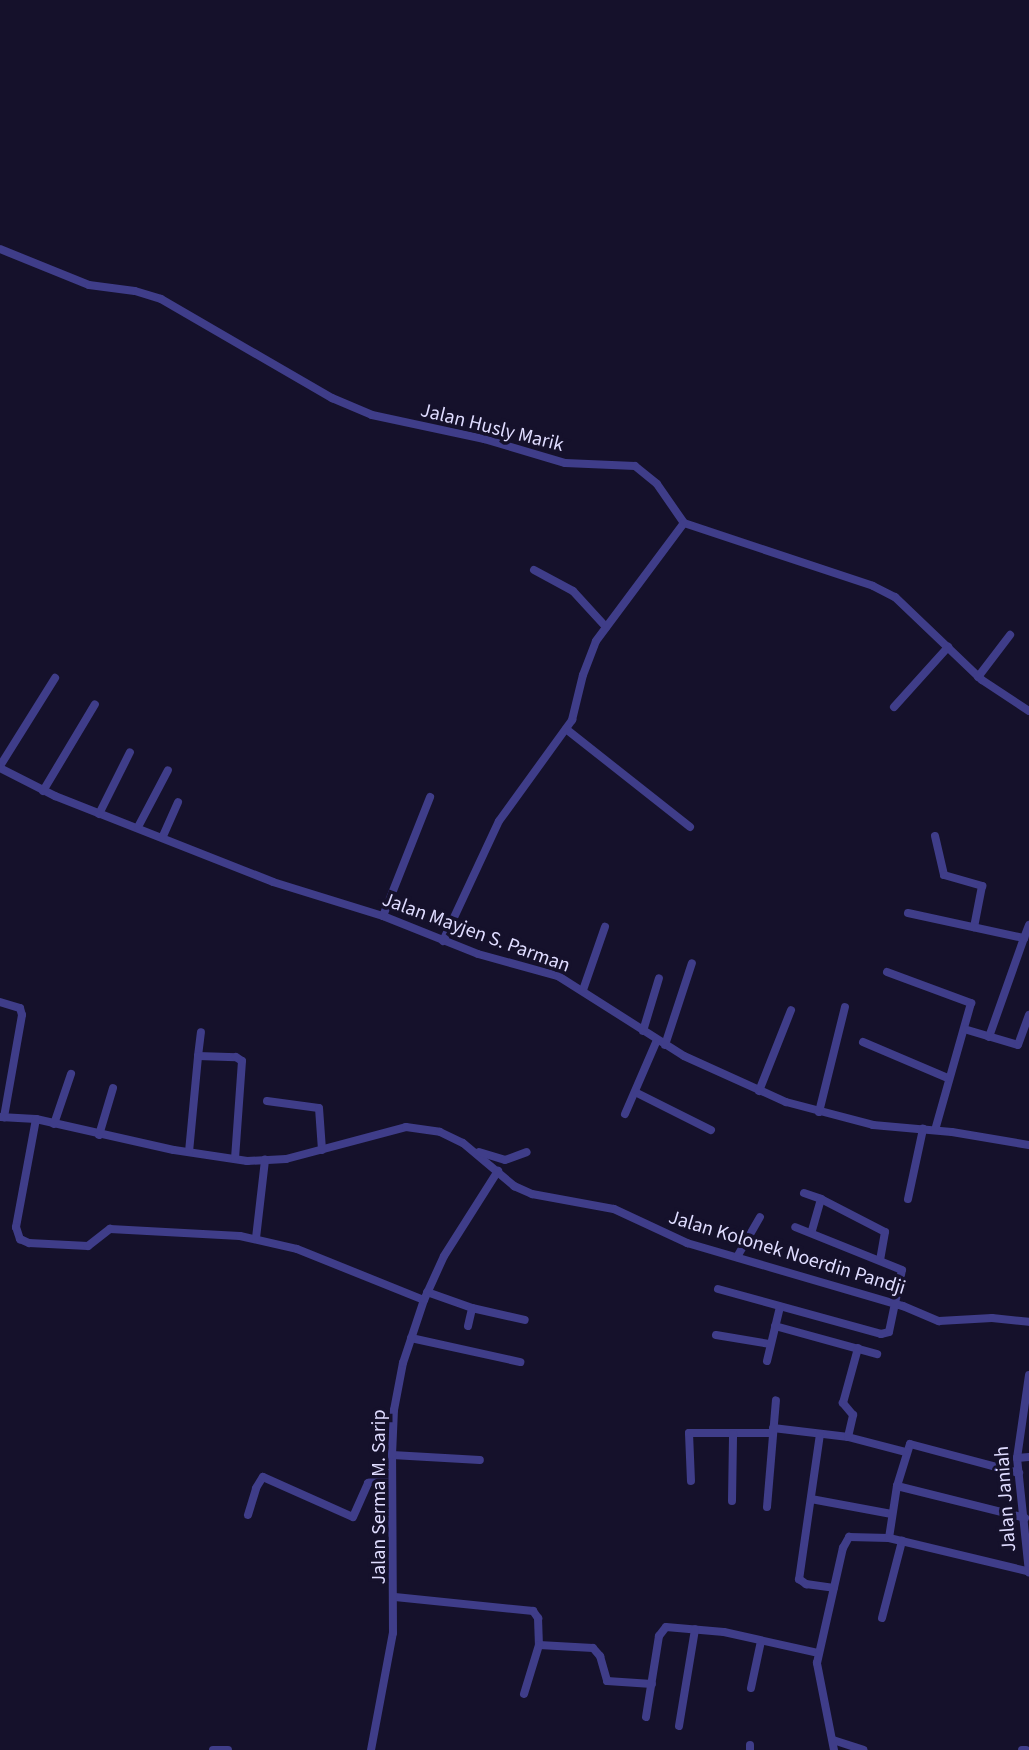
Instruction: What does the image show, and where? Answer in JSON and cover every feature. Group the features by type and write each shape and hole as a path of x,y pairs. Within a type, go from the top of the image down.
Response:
{"street":[{"name":"Jalan Husly Marik","path":"0,249 89,285 135,291 161,299 332,398 372,415 484,439 565,463 635,466 657,484 684,523"},
{"path":"443,941 499,821 572,720 588,660 606,627 684,523 885,591 997,693 1029,711"},
{"path":"534,570 573,591 606,627"},
{"path":"978,677 1010,635"},
{"path":"894,707 948,647"},
{"path":"0,767 55,678"},
{"path":"43,791 95,704"},
{"path":"566,729 690,827"},
{"path":"99,814 130,752"},
{"name":"Jalan Mayjen S. Parman","path":"0,767 43,791 273,882 383,916 498,961 545,971 583,990 661,1043 759,1091 819,1112 873,1125 935,1130 1029,1145"},
{"path":"138,827 168,770"},
{"path":"383,916 430,797"},
{"path":"163,836 178,802"},
{"path":"935,836 944,875 982,886 974,927"},
{"path":"908,913 1024,938"},
{"path":"989,1037 1029,925"},
{"path":"583,990 605,927"},
{"path":"625,1114 661,1043 692,963"},
{"path":"887,972 969,1001 935,1130"},
{"path":"643,1031 659,978"},
{"path":"0,1002 20,1008 22,1015 2,1117 36,1119 99,1135 235,1159 265,1160 322,1150 406,1127 440,1132 470,1149 505,1160 527,1152"},
{"path":"819,1112 845,1007"},
{"path":"759,1091 791,1010"},
{"path":"964,1029 1018,1045 1029,1015"},
{"path":"189,1152 201,1032"},
{"path":"863,1042 948,1078"},
{"path":"198,1056 236,1057 242,1061 235,1159"},
{"path":"54,1124 71,1074"},
{"path":"99,1135 113,1088"},
{"path":"635,1092 711,1130"},
{"path":"267,1101 318,1107 322,1150"},
{"path":"36,1119 16,1227 20,1239 29,1243 88,1246 110,1229 256,1238 297,1249 425,1296 525,1320"},
{"path":"908,1199 923,1129"},
{"name":"Jalan Kolonek Noerdin Pandji","path":"470,1149 514,1186 532,1194 614,1209 687,1243 895,1304 939,1321 992,1318 1029,1322"},
{"path":"256,1238 265,1160"},
{"name":"Jalan Serma M. Sarip","path":"371,1750 390,1657 395,1597 392,1455 403,1363 425,1296 444,1256 498,1171"},
{"path":"804,1193 885,1232 880,1260"},
{"path":"811,1233 821,1199"},
{"path":"737,1257 760,1217"},
{"path":"718,1289 886,1335 891,1330 902,1270 795,1227"},
{"path":"767,1361 780,1307"},
{"path":"468,1326 472,1308"},
{"path":"775,1326 877,1354"},
{"path":"716,1335 770,1344"},
{"path":"411,1338 520,1362"},
{"path":"848,1437 852,1412 843,1403 858,1348"},
{"name":"Jalan Janiah","path":"1028,1572 1026,1505 1017,1458 1029,1375"},
{"path":"767,1507 776,1400"},
{"path":"691,1481 689,1433 733,1434 773,1430 820,1434 848,1437 906,1452"},
{"path":"732,1501 733,1434"},
{"path":"820,1434 799,1579 806,1584 834,1588"},
{"path":"889,1538 897,1486 906,1452 913,1444 1019,1473"},
{"path":"392,1455 480,1460"},
{"path":"1017,1458 1029,1457"},
{"path":"248,1515 256,1488 263,1477 353,1517 368,1483 378,1479 392,1480"},
{"path":"897,1486 1025,1518"},
{"path":"811,1499 892,1514"},
{"path":"834,1750 816,1672 818,1653 849,1537 889,1538 1028,1572"},
{"path":"882,1618 902,1541"},
{"path":"395,1597 533,1611 538,1618 539,1645 524,1694"},
{"path":"646,1717 662,1630 671,1626 818,1653"},
{"path":"679,1726 695,1629"},
{"path":"751,1688 761,1641"},
{"path":"539,1645 593,1648 600,1656 607,1681 652,1684"},
{"path":"833,1740 863,1750"},
{"path":"213,1750 228,1750"}]}
